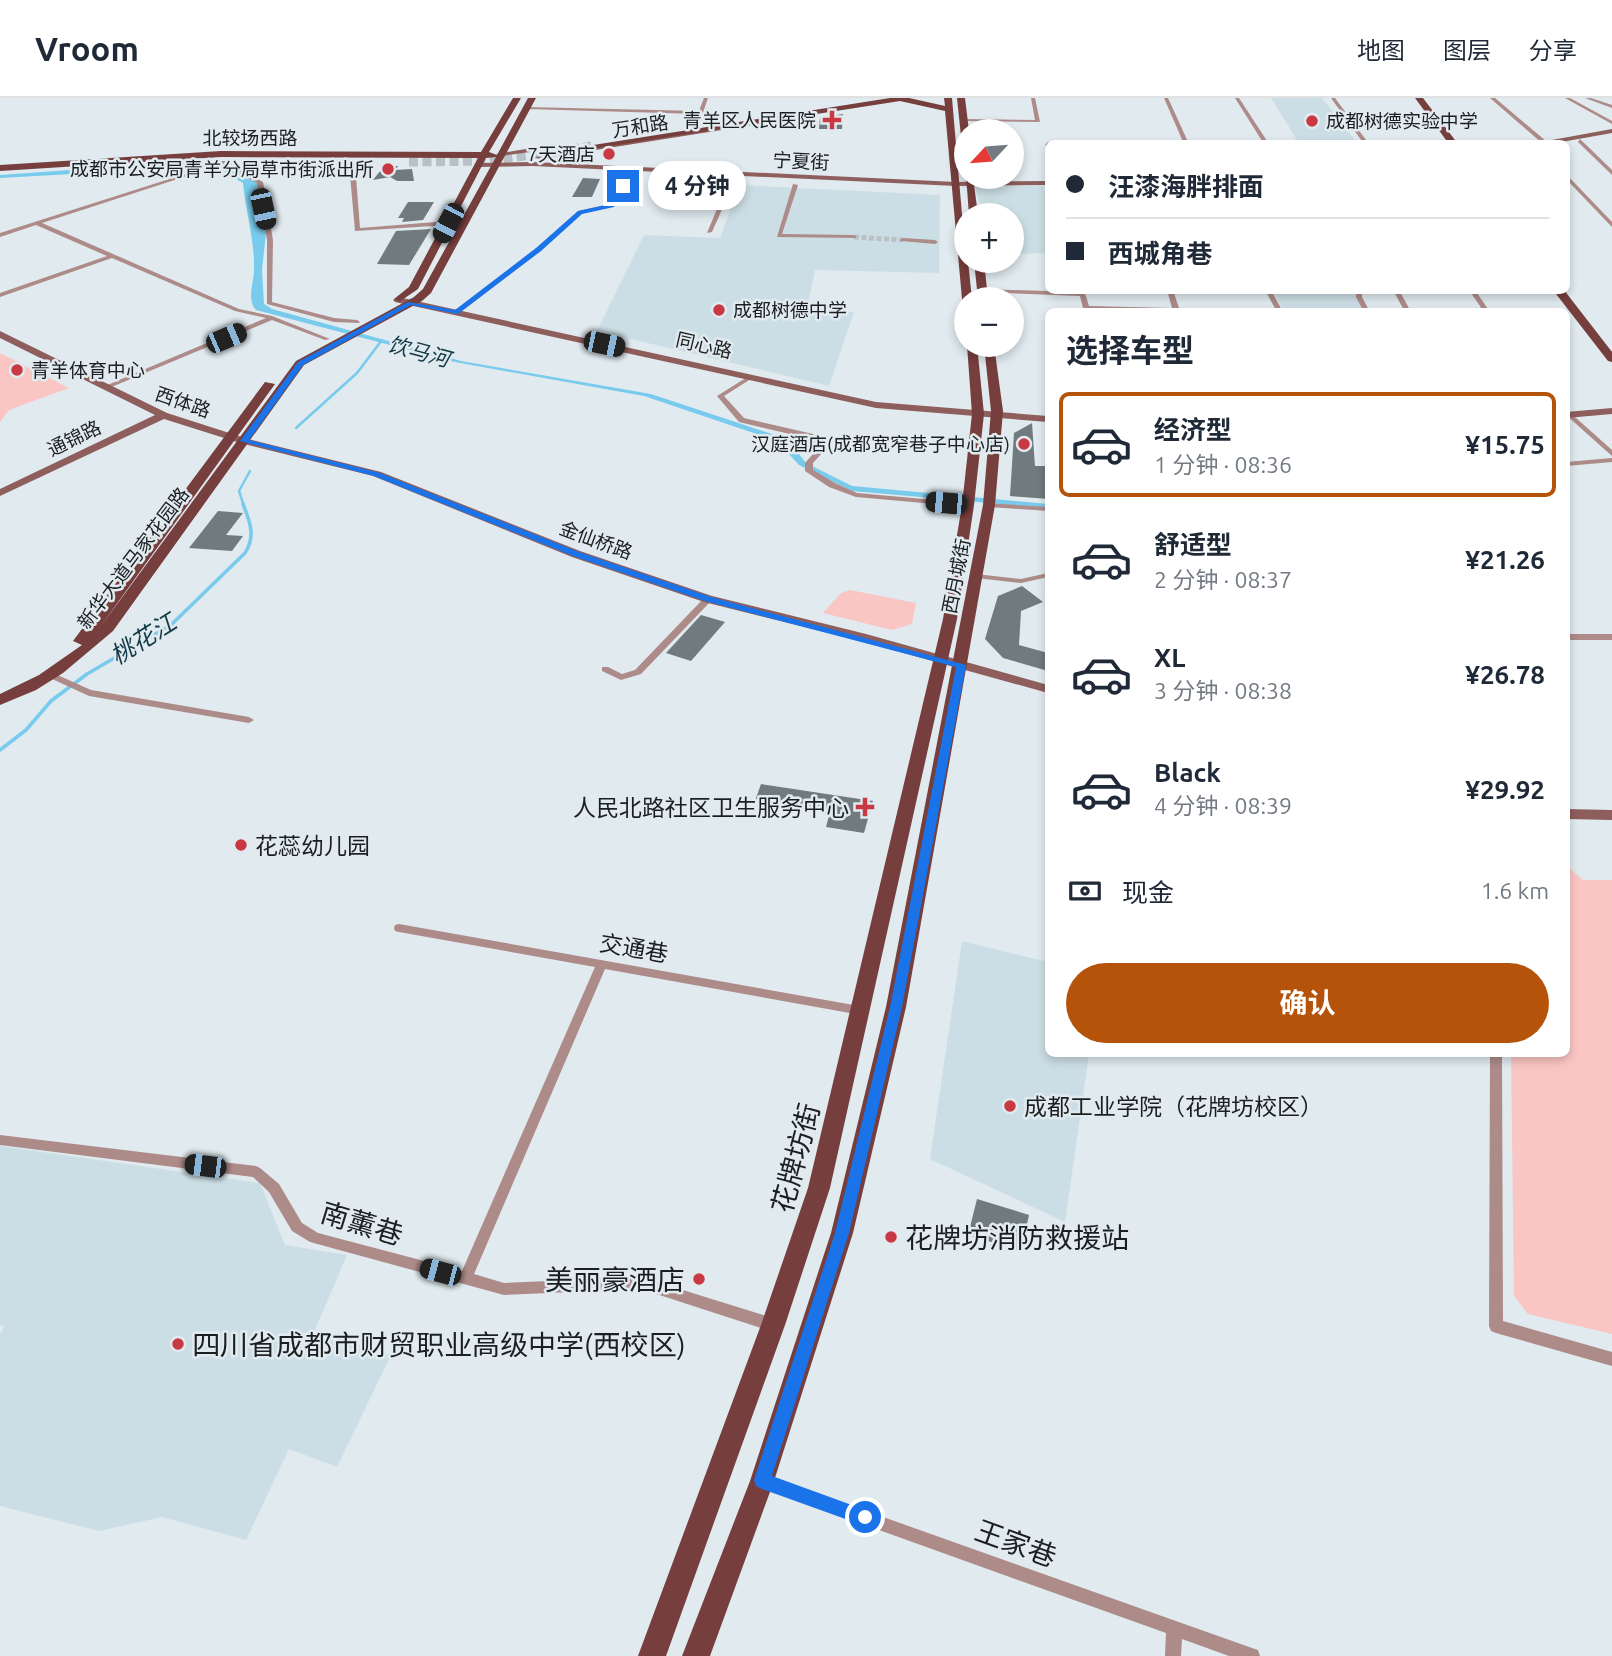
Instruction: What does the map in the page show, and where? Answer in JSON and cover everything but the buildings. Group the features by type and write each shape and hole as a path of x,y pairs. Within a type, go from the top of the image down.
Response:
{"main road":[{"path":"408,300 517,98"},
{"path":"237,439 300,363 359,324 428,291 531,98"},
{"name":"万和路","path":"591,145 882,98"},
{"path":"903,98 950,110"},
{"name":"万和路","path":"788,114 903,98"},
{"path":"948,98 954,167"},
{"path":"961,98 963,119"},
{"path":"1409,98 1440,140"},
{"path":"1419,98 1451,140"},
{"path":"189,158 410,160"},
{"name":"北较场西路","path":"0,169 189,158 223,162 352,164 410,160 496,161"},
{"path":"956,189 966,287"},
{"path":"1570,291 1612,343"},
{"path":"1561,294 1612,359"},
{"name":"西月城街","path":"951,662 979,412 973,357"},
{"name":"西月城街","path":"951,662 976,576 989,505 996,413 990,357"},
{"name":"新华大道马家花园路","path":"0,700 52,676 87,651 108,628 237,439"},
{"name":"新华大道马家花园路","path":"0,690 43,669 73,649 237,439"},
{"path":"696,1656 762,1480 842,1233 896,1007 951,662"},
{"name":"花牌坊街","path":"652,1656 774,1325 819,1188 860,1010 951,662"}],"street":[{"path":"697,124 706,98"},
{"path":"1024,121 1038,121 1033,98"},
{"path":"1166,98 1185,140"},
{"path":"1237,98 1264,140"},
{"path":"1333,98 1364,140"},
{"path":"1492,98 1542,140"},
{"path":"1567,98 1612,123"},
{"path":"1587,98 1612,107"},
{"path":"526,108 701,113"},
{"name":"万和路","path":"496,161 697,124 788,114"},
{"name":"万和路","path":"527,159 752,124 788,114"},
{"path":"1559,140 1612,133"},
{"path":"1570,143 1612,133"},
{"path":"1580,141 1612,173"},
{"name":"宁夏街","path":"496,161 527,159 954,181"},
{"name":"宁夏街","path":"496,161 954,181"},
{"path":"223,162 260,182 270,240 269,303 359,324"},
{"path":"352,164 358,230 448,223"},
{"path":"459,311 538,250 580,212 612,205 632,169"},
{"path":"709,232 735,173"},
{"path":"0,235 187,175"},
{"path":"1570,180 1612,225"},
{"path":"1024,181 1045,181"},
{"path":"795,185 779,236 854,237"},
{"path":"36,223 237,310 273,318 333,339"},
{"path":"903,240 935,242"},
{"path":"0,295 113,256"},
{"path":"1024,294 1045,293"},
{"path":"408,300 876,405 1045,417"},
{"name":"同心路","path":"459,311 883,404 979,412"},
{"path":"107,387 273,318"},
{"name":"西体路","path":"0,334 163,415 237,439"},
{"path":"751,377 720,396 742,420 810,436 818,453 809,466 832,485 856,495 968,505"},
{"path":"1570,416 1612,413"},
{"name":"通锦路","path":"0,493 163,415"},
{"path":"1570,418 1612,454"},
{"name":"金仙桥路","path":"237,439 377,474 576,554 708,599 1045,688"},
{"path":"1570,464 1612,460"},
{"path":"989,505 1045,509"},
{"path":"976,576 1021,581 1045,576"},
{"path":"606,669 621,677 638,672 708,599"},
{"path":"1570,637 1612,638"},
{"path":"52,676 89,693 249,720"},
{"path":"1570,814 1612,815"},
{"name":"交通巷","path":"400,928 860,1010"},
{"path":"465,1279 602,964"},
{"path":"1496,1057 1496,1326 1612,1359"},
{"name":"南薰巷","path":"0,1140 256,1172 274,1188 297,1227 315,1238 504,1289 641,1283 774,1325"},
{"name":"王家巷","path":"762,1480 1252,1656"},
{"path":"1173,1656 1174,1628"}],"shaded area":[{"name":"成都树德实验中学","path":"1271,98 1322,98 1355,140 1297,140"},
{"name":"成都树德中学","path":"739,185 940,195 939,273 815,270 807,308 854,312 829,386 597,331 644,235 720,238"},
{"path":"1024,186 1043,186 1045,253 1024,254 1024,203 980,203 975,189 1024,189"},
{"path":"1275,294 1360,294 1366,308 1282,308"},
{"name":"青羊体育中心","path":"0,353 69,388 9,410 0,422"},
{"path":"850,590 916,603 912,624 892,630 823,613 841,593"},
{"path":"1570,869 1583,880 1612,880 1612,1334 1528,1314 1514,1296 1511,1057 1570,1057"},
{"name":"成都工业学院（花牌坊校区）","path":"962,941 1045,961 1045,1057 1089,1057 1065,1222 930,1159"},
{"name":"四川省成都市财贸职业高级中学(西校区)","path":"0,1146 260,1183 285,1245 347,1255 314,1332 391,1355 337,1467 289,1449 246,1540 162,1517 99,1531 0,1506 0,1334 5,1326 0,1325"}],"water":[{"name":"饮马河","path":"196,163 220,166 258,183 260,209 266,233 262,270 264,304 272,309 461,361 651,394 787,439 806,463 852,486 1045,504 1045,508 852,491 799,465 777,441 644,396 455,362 256,310 251,297 254,261 243,183 221,170 197,167 0,178 0,175 155,164"}],"waterway":[{"name":"桃花江","path":"296,428 357,373 382,340"},
{"name":"桃花江","path":"244,506 239,491 250,471"},
{"name":"桃花江","path":"0,750 26,730 51,701 87,674 171,625 245,553 251,535 243,504"}],"tunnel":[{"path":"409,162 490,161 591,146"},
{"path":"854,237 903,240"}],"place":[{"name":"青羊区人民医院","path":"832,120"},
{"name":"成都树德实验中学","path":"1312,121"},
{"name":"7天酒店","path":"609,154"},
{"name":"成都市公安局青羊分局草市街派出所","path":"388,169"},
{"name":"成都树德中学","path":"719,310"},
{"name":"青羊体育中心","path":"17,370"},
{"name":"汉庭酒店(成都宽窄巷子中心店)","path":"1024,444"},
{"name":"人民北路社区卫生服务中心","path":"865,807"},
{"name":"花蕊幼儿园","path":"241,845"},
{"name":"成都工业学院（花牌坊校区）","path":"1010,1106"},
{"name":"花牌坊消防救援站","path":"891,1237"},
{"name":"美丽豪酒店","path":"699,1279"},
{"name":"四川省成都市财贸职业高级中学(西校区)","path":"178,1344"}],"route":[{"path":"623,186 612,205 580,212 538,250 456,313 410,303 300,363 244,441 377,474 576,554 708,599 961,665 896,1007 842,1233 762,1480 865,1517"}]}
